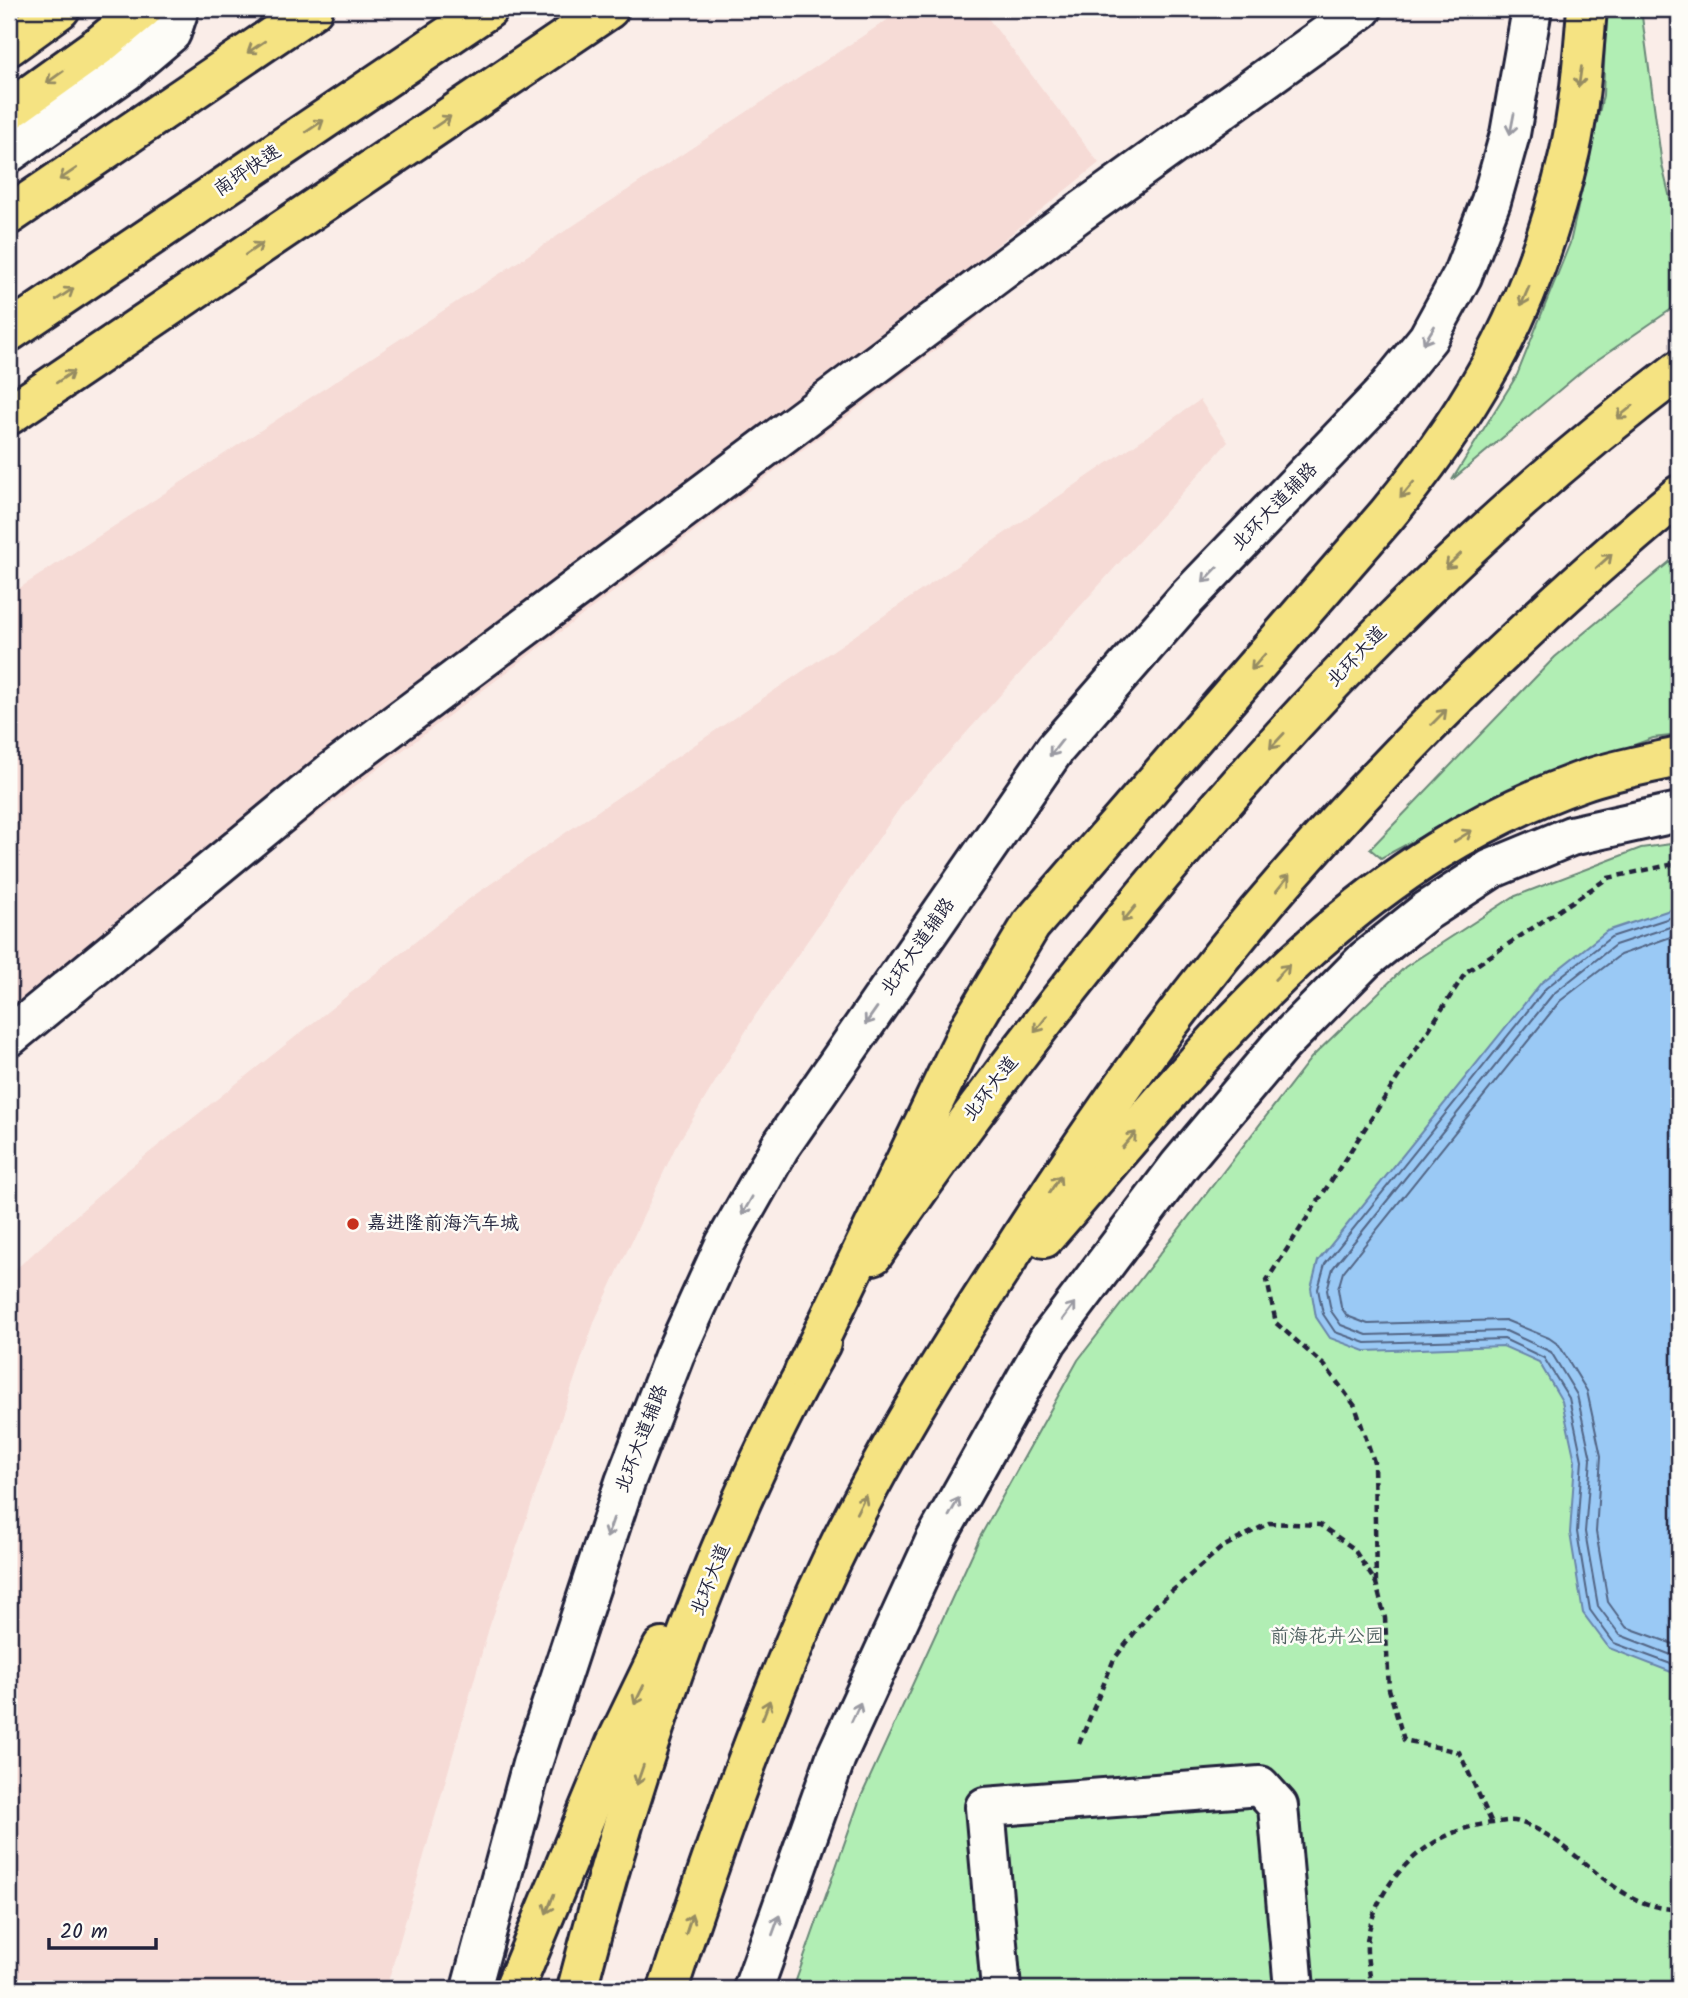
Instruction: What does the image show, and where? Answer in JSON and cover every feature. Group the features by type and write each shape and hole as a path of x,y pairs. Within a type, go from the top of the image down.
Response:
{"main road":[{"path":"9,46 60,9"},
{"path":"9,215 313,9"},
{"name":"南坪快速","path":"9,332 488,9"},
{"path":"9,415 609,9"},
{"path":"514,1989 616,1743 670,1630 804,1372 970,1027 1031,925 1420,475 1468,407 1489,371 1531,281 1552,219 1570,149 1587,9"},
{"path":"9,110 101,44 164,17"},
{"name":"北环大道","path":"577,1989 625,1818 676,1669 744,1500 804,1372 862,1272 960,1128 1083,971 1266,752 1352,661 1435,578 1546,475 1679,370"},
{"path":"668,1989 724,1819 781,1672 881,1465 955,1339 1074,1154 1178,1012 1290,874 1387,769 1559,601 1679,495"},
{"path":"955,1339 1202,1056 1303,951 1387,882 1482,824 1583,780 1679,757"}],"street":[{"path":"9,153 125,72 164,17 206,9"},
{"path":"9,1037 334,770 1076,215 1362,9"},
{"name":"北环大道辅路","path":"471,1989 532,1764 621,1495 674,1356 725,1244 780,1147 1055,749 1187,598 1381,396 1428,338 1462,276 1491,201 1510,135 1532,9"},
{"path":"753,1989 836,1757 936,1539 1048,1340 1179,1166 1280,1046 1365,960 1425,912 1491,869 1571,836 1679,812"},
{"path":"1001,1989 985,1807 1260,1786 1278,1806 1294,1989"}],"path":[{"path":"1492,1823 1459,1752 1404,1740 1389,1689 1385,1618 1376,1583 1374,1462 1354,1406 1325,1366 1276,1323 1267,1280 1466,972 1608,878 1679,863"},
{"path":"1079,1744 1114,1659 1156,1605 1222,1548 1269,1523 1320,1525 1353,1548 1376,1583"},
{"path":"1372,1989 1367,1942 1382,1896 1412,1857 1467,1825 1517,1821 1560,1842 1594,1873 1625,1894 1665,1909 1679,1909"}],"shaded area":[{"path":"904,9 981,9 1099,163 979,260 978,318 125,959 9,1065 9,595"},
{"name":"嘉进隆前海汽车城","path":"1200,400 1228,442 904,802 755,1016 675,1148 595,1320 489,1628 386,1989 9,1989 9,1275 125,1172 473,896"}],"green space":[{"path":"1606,9 1641,9 1662,165 1679,236 1679,304 1587,367 1452,480 1517,375 1570,243 1603,95"},
{"path":"1679,554 1679,735 1653,738 1501,794 1381,858 1370,849 1555,657"},
{"name":"前海花卉公园","path":"1679,843 1679,1989 793,1989 860,1799 980,1537 1078,1360 1311,1058 1405,967 1513,897 1641,848"}],"water":[{"path":"1679,907 1679,1675 1609,1648 1583,1613 1570,1533 1575,1461 1562,1401 1539,1362 1503,1346 1365,1351 1330,1338 1316,1317 1311,1288 1318,1261 1541,983 1607,931"}],"place":[{"name":"嘉进隆前海汽车城","path":"353,1224"}]}
